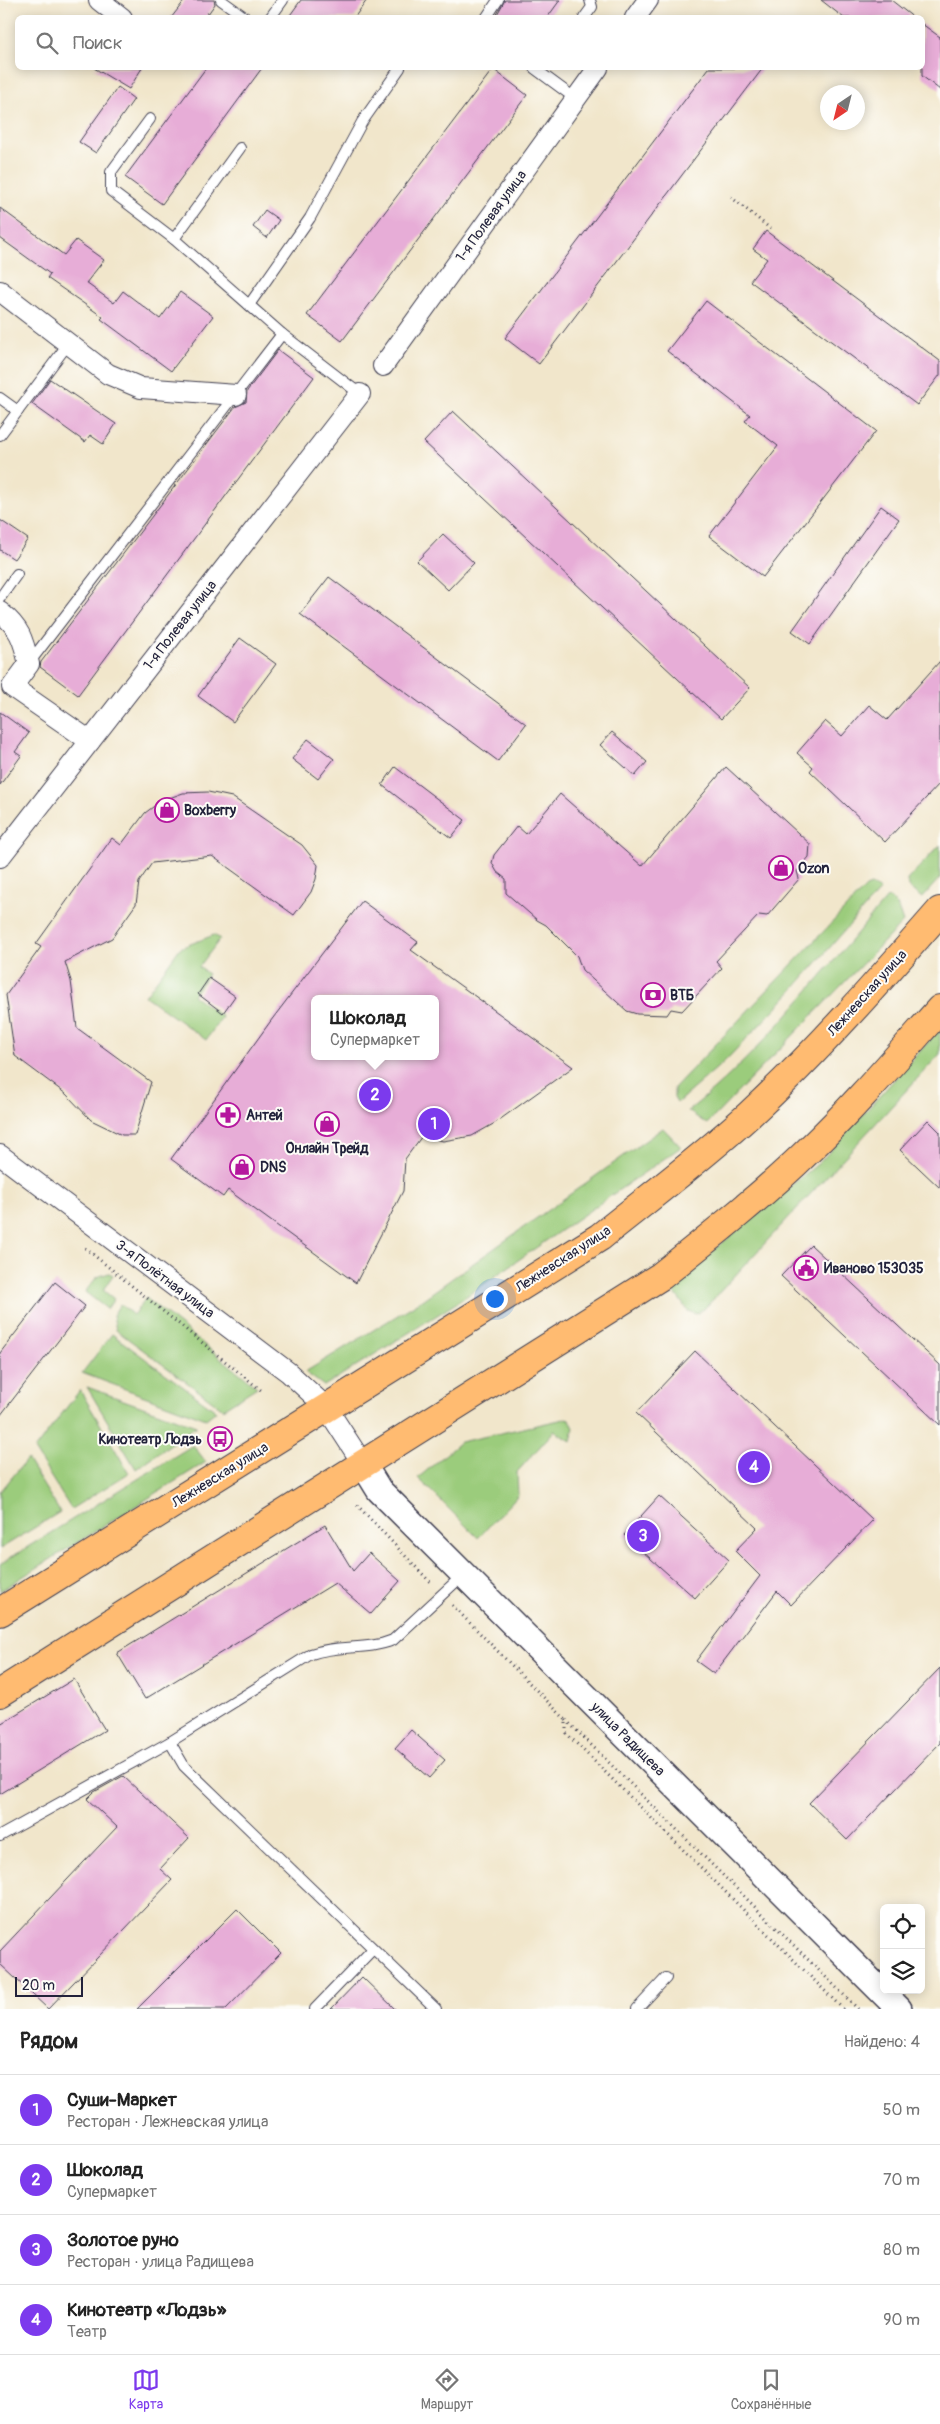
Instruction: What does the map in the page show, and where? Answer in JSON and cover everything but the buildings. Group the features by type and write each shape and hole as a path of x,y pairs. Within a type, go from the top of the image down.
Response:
{"highway":[{"name":"Лежневская улица","path":"0,1612 600,1237 656,1194 751,1113 817,1049 940,911"},
{"path":"0,1693 660,1276 731,1219 808,1152 862,1096 940,1009"}],"street":[{"path":"99,0 118,15"},
{"path":"637,15 648,0"},
{"name":"1-я Полевая улица","path":"383,366 597,70"},
{"path":"0,291 108,374 141,388 236,396"},
{"name":"1-я Полевая улица","path":"0,857 360,394"},
{"path":"0,612 22,636 29,664 12,687 90,742"},
{"name":"3-я Полётная улица","path":"0,1155 288,1372 326,1407 363,1464"},
{"name":"улица Радищева","path":"363,1464 379,1490 899,2009"}],"lane":[{"path":"221,0 242,15"},
{"path":"272,15 283,0"},
{"path":"488,15 498,0"},
{"path":"586,15 592,7 590,0"},
{"path":"249,305 310,218 362,122 399,70"},
{"path":"537,70 576,99"},
{"path":"150,119 111,172 110,191 174,238 282,334 360,394"},
{"path":"174,238 240,148"},
{"path":"29,664 282,334"},
{"path":"0,435 68,344"},
{"path":"0,398 18,411"},
{"path":"0,598 17,574"},
{"path":"0,1836 170,1742 312,1654 327,1648 379,1646 393,1640 443,1596 464,1574"},
{"path":"170,1742 184,1766 436,2009"},
{"path":"315,2009 374,1949"},
{"path":"637,2009 666,1978"}],"path":[{"path":"731,197 772,230"},
{"path":"81,1245 262,1391"},
{"path":"357,1505 443,1596 566,1720 858,2009"},
{"path":"566,1720 566,1733 843,2009"}],"green space":[{"path":"940,845 940,878 922,898 908,887 907,880"},
{"path":"871,885 880,890 792,991 726,1060 677,1103 674,1098 674,1088 866,887"},
{"path":"888,897 897,905 903,922 707,1124 688,1111 743,1062 768,1036"},
{"path":"214,935 220,939 199,967 208,974 193,995 222,1017 206,1040 145,996 180,948"},
{"path":"940,1029 940,1054 705,1308 696,1314 688,1311 670,1286 820,1162"},
{"path":"663,1128 681,1147 458,1302 324,1386 305,1372 419,1302"},
{"path":"109,1273 113,1275 103,1290 114,1299 107,1309 85,1292 97,1277"},
{"path":"146,1298 257,1387 223,1409 116,1330 113,1315 120,1304 133,1315"},
{"path":"112,1334 216,1411 206,1419 82,1373"},
{"path":"87,1387 196,1426 136,1469"},
{"path":"80,1390 129,1473 71,1509 34,1450"},
{"path":"569,1418 574,1428 571,1441 554,1431 517,1472 518,1495 478,1538 418,1478 460,1442"},
{"path":"193,1445 206,1462 0,1591 0,1564"},
{"path":"27,1459 60,1512 0,1549 0,1492"}],"place":[{"name":"Boxberry","path":"167,810"},
{"name":"Ozon","path":"781,868"},
{"name":"ВТБ","path":"653,995"},
{"name":"Шоколад","path":"375,1095"},
{"name":"Антей","path":"228,1115"},
{"name":"Онлайн Трейд","path":"327,1124"},
{"name":"Суши-Маркет","path":"434,1124"},
{"name":"DNS","path":"242,1167"},
{"name":"Иваново 153035","path":"806,1268"},
{"name":"Кинотеатр Лодзь","path":"220,1439"},
{"name":"Кинотеатр «Лодзь»","path":"754,1467"},
{"name":"Золотое руно","path":"643,1536"}]}
